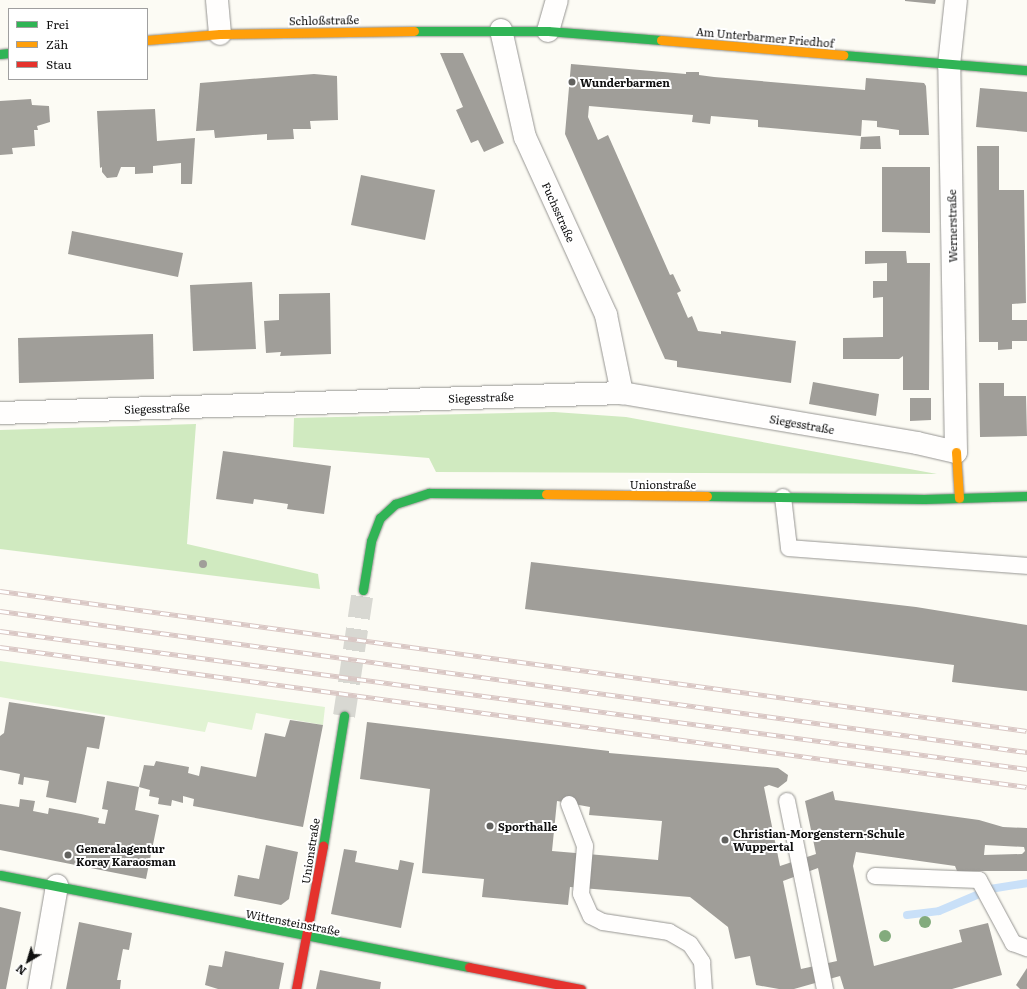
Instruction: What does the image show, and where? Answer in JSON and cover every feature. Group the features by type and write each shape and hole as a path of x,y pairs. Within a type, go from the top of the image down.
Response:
{"street":[{"path":"217,0 220,34"},
{"path":"548,31 557,0"},
{"name":"Wernerstraße","path":"956,0 949,65 956,452"},
{"name":"Schloßstraße","path":"148,40 220,34 501,30"},
{"name":"Am Unterbarmer Friedhof","path":"501,30 548,31 949,65 1027,70"},
{"name":"Fuchsstraße","path":"501,30 525,137 606,315 622,393"},
{"name":"Siegesstraße","path":"0,412 622,393 917,443 956,452"},
{"path":"956,452 959,498"},
{"name":"Unionstraße","path":"363,590 371,541 380,518 395,504 429,493 959,498 1027,496"},
{"name":"Unionstraße","path":"296,989 308,937 344,716"},
{"name":"Wittensteinstraße","path":"0,875 308,937 581,989"},
{"path":"39,989 57,886"}],"lane":[{"path":"783,497 789,548 1027,566"},
{"path":"787,801 825,989"},
{"path":"569,804 585,846 581,894 591,916 603,922 669,932 690,944 702,962 704,989"},
{"path":"874,876 979,880 1013,944 1027,948"}],"green space":[{"path":"554,412 626,417 937,474 436,472 429,458 293,447 294,418"},
{"path":"196,424 187,544 318,574 320,589 0,549 0,430"},
{"path":"0,661 325,707 323,725 256,713 252,730 208,722 205,732 0,697"}],"building":[{"path":"905,0 936,0 935,4"},
{"path":"440,53 463,53 504,143 484,152 478,140 471,143 456,110 463,107"},
{"path":"571,64 686,74 686,72 699,72 699,75 714,77 865,90 866,78 924,83 926,86 929,135 899,135 899,130 877,127 877,121 862,120 861,136 758,127 758,120 711,116 710,124 692,122 693,115 589,106 588,117 598,140 608,135 670,275 673,274 681,291 677,293 688,318 692,316 698,331 721,334 721,331 796,341 791,383 677,367 677,361 665,359 565,134"},
{"path":"314,74 337,76 338,120 310,121 311,129 293,129 294,139 267,140 267,134 215,138 214,130 196,131 200,83"},
{"path":"980,88 1027,92 1027,132 976,127"},
{"path":"31,99 32,105 49,106 50,122 37,126 38,130 34,130 35,146 12,148 13,154 0,155 0,101"},
{"path":"155,109 157,141 195,138 192,184 181,184 181,163 153,166 153,173 135,174 135,167 121,167 117,177 107,178 102,172 102,167 100,168 97,111"},
{"path":"880,136 881,149 860,149 861,137"},
{"path":"977,146 999,146 999,190 1024,190 1026,303 1012,304 1012,320 1027,320 1027,341 1012,341 1012,349 998,350 998,342 979,342"},
{"path":"882,167 930,167 930,233 882,232"},
{"path":"361,175 435,190 425,240 351,225"},
{"path":"72,231 183,253 178,277 68,254"},
{"path":"865,251 906,251 907,263 930,263 929,390 903,390 903,356 899,359 843,359 843,338 883,337 883,297 873,298 873,281 887,281 887,263 865,264"},
{"path":"252,282 256,349 193,351 190,285"},
{"path":"330,293 331,354 280,356 281,352 266,353 264,321 279,320 279,294"},
{"path":"153,334 154,379 19,383 18,338"},
{"path":"813,382 879,394 876,416 809,404"},
{"path":"979,383 1004,383 1004,396 1026,396 1027,436 980,437"},
{"path":"910,398 931,398 931,420 910,421"},
{"path":"223,451 331,466 324,514 287,509 288,504 254,499 253,504 216,499"},
{"path":"203,560 206,561 206,567 203,568 200,567 199,564 200,561"},
{"path":"531,562 916,607 1027,625 1027,691 952,682 954,665 525,609"},
{"path":"9,702 105,717 99,749 87,747 76,803 46,797 49,781 24,777 23,785 18,784 20,774 0,770 0,736 4,733"},
{"path":"290,720 323,725 303,827 193,806 194,799 183,796 183,803 172,800 171,806 158,804 159,798 149,796 150,790 139,787 144,765 154,766 156,761 189,767 188,773 199,776 201,766 256,777 265,733 285,737"},
{"path":"367,722 609,751 609,753 778,768 788,775 787,781 778,788 769,785 764,787 780,866 816,854 805,801 833,791 835,800 979,820 1003,827 1027,828 1027,871 957,871 955,866 856,852 853,866 874,966 962,942 959,930 988,923 1002,975 952,989 844,989 840,976 794,989 779,989 756,985 750,956 735,959 728,927 690,897 570,887 568,905 482,897 484,879 422,873 430,789 360,779","holes":["557,801 590,807 589,815 662,821 658,860 552,851","985,845 1024,847 1025,851 1022,854 984,855","818,868 837,961 801,969 783,881"]},
{"path":"107,781 139,787 135,810 159,815 146,879 0,850 0,804 19,807 20,799 35,801 33,811 48,814 49,808 99,818 98,823 105,824 108,810 102,809"},
{"path":"266,845 298,852 289,899 281,905 234,896 238,875 259,879"},
{"path":"344,849 357,851 355,862 398,870 400,860 414,863 401,928 331,914"},
{"path":"0,907 21,912 6,989 0,989"},
{"path":"79,922 132,933 129,950 123,949 117,980 121,980 120,989 66,989"},
{"path":"225,951 284,963 279,989 218,989 205,985 209,965 222,967"},
{"path":"1027,968 1027,989 1020,989 1016,985"},
{"path":"320,970 381,982 380,989 316,989"}],"waterway":[{"path":"990,889 1027,883"},
{"path":"907,915 939,911 979,894"}],"tunnel":[{"path":"344,716 363,590"}],"railway":[{"path":"0,591 1027,731"},
{"path":"0,611 1027,752"},
{"path":"0,631 1027,769"},
{"path":"0,647 1027,787"}],"traffic: fast":[{"path":"414,31 548,31 661,40"},
{"path":"0,54 8,53"},
{"path":"843,55 1027,70"},
{"path":"363,590 371,541 380,518 395,504 429,493 546,494"},
{"path":"707,496 924,499 1027,496"},
{"path":"323,846 344,716"},
{"path":"0,875 469,967"}],"traffic: slow":[{"path":"148,40 220,34 414,31"},
{"path":"661,40 843,55"},
{"path":"956,452 959,498"},
{"path":"546,494 707,496"}],"traffic: jam":[{"path":"296,989 323,846"},
{"path":"469,967 581,989"}],"place":[{"name":"Wunderbarmen","path":"572,82"},
{"name":"Sporthalle","path":"490,826"},
{"name":"Christian-Morgenstern-Schule Wuppertal","path":"725,840"},
{"name":"Generalagentur Koray Karaosman","path":"68,855"}]}
